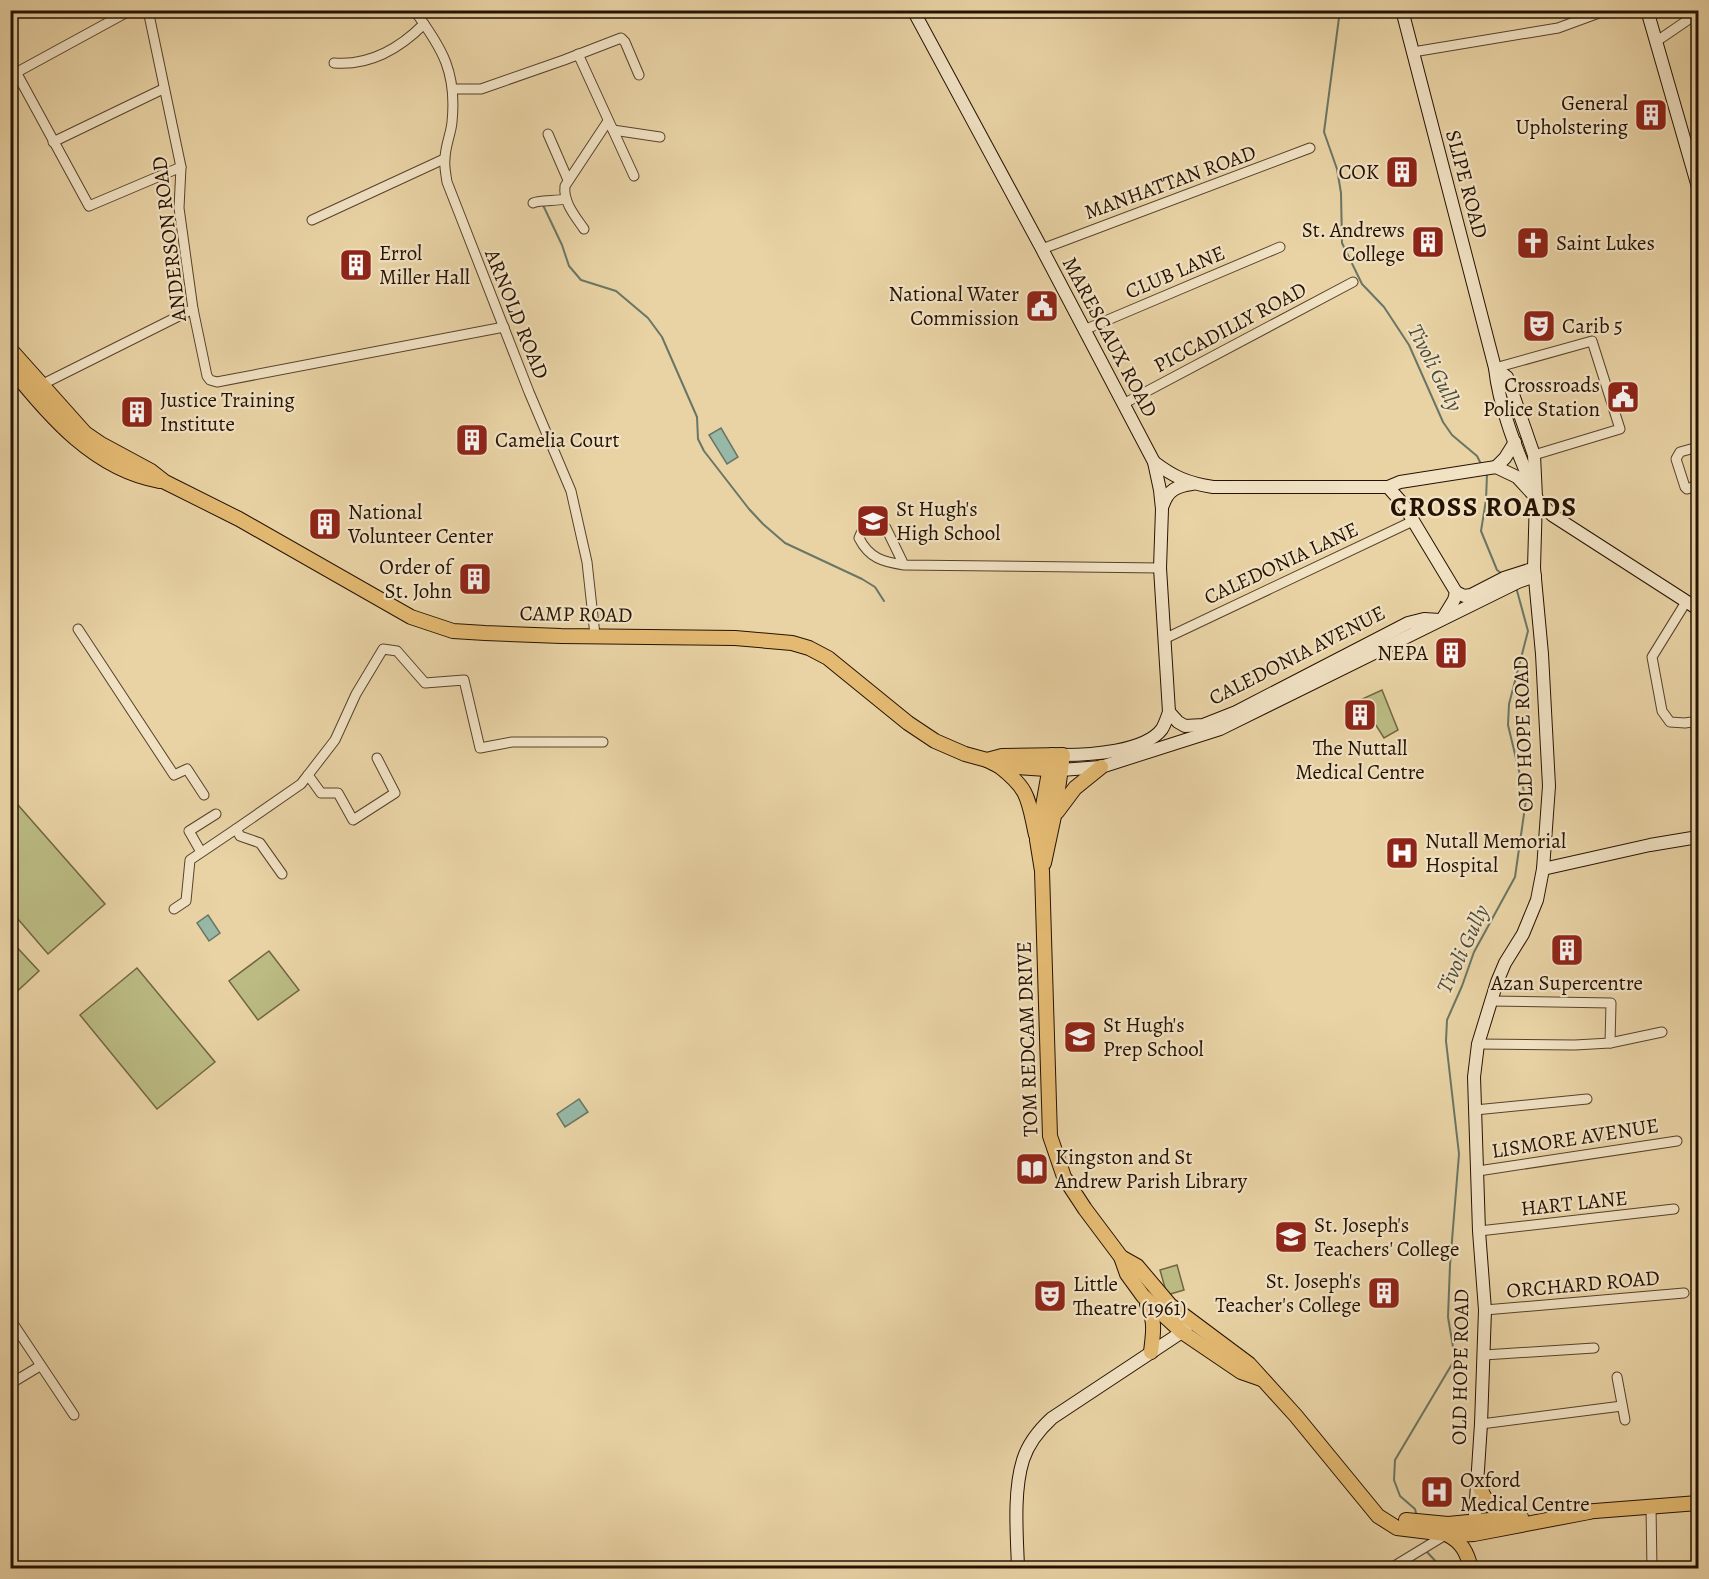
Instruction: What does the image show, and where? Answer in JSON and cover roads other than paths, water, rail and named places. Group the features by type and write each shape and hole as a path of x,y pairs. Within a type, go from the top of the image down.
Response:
{"main road":[{"name":"MARESCAUX ROAD","path":"913,10 1154,462 1162,509 1160,568 1168,712"},
{"name":"SLIPE ROAD","path":"1402,10 1497,382 1515,442 1536,497"},
{"path":"1647,10 1698,188"},
{"name":"CAMP ROAD","path":"10,349 85,433 101,444 151,471 165,482 239,519 411,617 453,631 778,641 809,648 828,658 908,723 926,735 965,754 993,763 1057,762"},
{"name":"CAMP ROAD","path":"10,367 82,445 123,469 147,479 165,482"},
{"name":"SLIPE ROAD","path":"1495,368 1507,377 1533,455 1536,497"},
{"path":"1154,462 1174,476 1194,484 1213,487 1388,487 1400,482 1488,468 1505,458 1515,442"},
{"path":"1488,468 1517,477 1552,515 1698,609"},
{"path":"1162,509 1164,501 1172,490 1179,486 1194,484"},
{"path":"1388,487 1403,504 1456,592 1468,596 1534,572"},
{"name":"OLD HOPE ROAD","path":"1472,1569 1485,1311 1479,1232 1474,1077 1478,1044 1490,1001 1505,963 1523,933 1537,900 1543,869 1549,786 1542,654 1534,572 1536,497"},
{"name":"CALEDONIA AVENUE","path":"1057,762 1101,767 1220,729 1441,620 1510,581"},
{"path":"1441,620 1454,600 1456,592"},
{"name":"CALEDONIA AVENUE","path":"1168,712 1185,726 1203,725 1236,712 1408,623 1424,619 1441,620"},
{"path":"1057,762 1142,744 1161,731 1168,712"},
{"name":"TOM REDCAM DRIVE","path":"1042,871 1054,816 1057,762"},
{"name":"TOM REDCAM DRIVE","path":"1057,762 1038,840 1042,871 1050,1136 1064,1177 1121,1257 1127,1274 1143,1296 1186,1327 1249,1364 1296,1416 1378,1516 1396,1528 1420,1531 1447,1534 1475,1528"},
{"path":"993,763 1018,782 1026,793 1038,840"},
{"path":"1054,816 1070,794 1101,767"},
{"path":"1543,869 1650,845 1698,837"},
{"name":"TOM REDCAM DRIVE","path":"1121,1257 1137,1266 1186,1327"},
{"path":"1143,1296 1152,1312 1155,1327 1151,1352"},
{"path":"1018,1569 1018,1491 1022,1461 1028,1448 1052,1418 1186,1327"},
{"name":"TOM REDCAM DRIVE","path":"1338,1469 1383,1509 1401,1520 1475,1528"},
{"path":"1478,1482 1485,1502 1512,1518"},
{"path":"1475,1528 1512,1518 1698,1503"},
{"path":"1475,1528 1589,1512"},
{"path":"1447,1534 1457,1540 1464,1549 1472,1569"}],"street":[{"path":"130,10 13,74 88,206 181,167"},
{"name":"ANDERSON ROAD","path":"148,10 181,167 179,208 193,309 207,376 210,380 215,382 504,327"},
{"name":"ARNOLD ROAD","path":"414,10 440,47 450,71 453,89 452,123 444,159 447,182 529,392 571,491 587,562 595,635"},
{"path":"1413,52 1558,28 1607,10"},
{"path":"1657,41 1698,13"},
{"path":"334,63 350,64 393,50 424,24"},
{"path":"453,89 482,88 621,38 625,42 639,75"},
{"path":"578,54 634,176"},
{"path":"53,142 163,89"},
{"path":"610,125 660,137"},
{"path":"584,229 564,193 568,180 610,125"},
{"path":"548,134 568,180"},
{"name":"MANHATTAN ROAD","path":"1042,249 1310,148"},
{"path":"312,220 444,159"},
{"path":"532,203 566,199"},
{"name":"CLUB LANE","path":"1084,330 1280,247"},
{"name":"PICCADILLY ROAD","path":"1123,404 1353,282"},
{"path":"40,384 193,309"},
{"path":"1495,368 1592,340 1620,429 1533,455"},
{"path":"1698,447 1680,452 1676,459 1685,488 1698,485"},
{"name":"CALEDONIA LANE","path":"1164,639 1413,521"},
{"path":"904,565 886,528 877,524 862,531 859,538 870,555 886,563 904,565 1160,568"},
{"path":"1686,602 1652,657 1662,711 1670,722 1698,721"},
{"path":"78,629 174,775 187,769 204,795"},
{"path":"174,909 186,901 190,860 301,784 335,740 356,694 383,649 397,651 425,683 464,680 480,748 512,742 603,742"},
{"path":"308,775 321,793 338,794 353,819 394,793 377,758"},
{"path":"201,852 189,831 216,814"},
{"path":"236,829 240,836 260,843 282,874"},
{"path":"1490,1001 1611,1003 1610,1043"},
{"path":"1478,1044 1610,1043 1662,1032"},
{"path":"1475,1110 1587,1100"},
{"name":"LISMORE AVENUE","path":"1478,1171 1677,1141"},
{"name":"HART LANE","path":"1479,1232 1674,1209"},
{"name":"ORCHARD ROAD","path":"1485,1311 1684,1293"},
{"path":"10,1318 74,1415"},
{"path":"1484,1354 1594,1348"},
{"path":"10,1384 40,1366"},
{"path":"1617,1377 1625,1420"},
{"path":"1481,1424 1622,1406"},
{"path":"1651,1507 1652,1569"},
{"path":"1391,1569 1447,1534"}],"waterway":[{"name":"Tivoli Gully","path":"1340,10 1324,132 1337,169 1341,193 1342,243 1362,284 1384,307 1409,345 1443,422 1452,435 1477,456 1481,464"},
{"path":"542,203 562,245 569,266 581,280 616,291 648,318 662,337 697,417 698,439 704,451 749,509 785,543 862,579 875,587 884,601"},
{"name":"Tivoli Gully","path":"1487,474 1481,531 1497,570 1501,573"},
{"name":"Tivoli Gully","path":"1416,1513 1415,1509 1400,1496 1394,1480 1395,1460 1455,1359 1448,1317 1459,1154 1446,1041 1447,1020 1474,952 1515,877 1526,800 1508,725 1509,704 1528,631 1516,587"},
{"name":"Tivoli Gully","path":"1426,1551 1442,1568"}],"place":[{"name":"General Upholstering","path":"1651,115"},
{"name":"COK","path":"1402,172"},
{"name":"St. Andrews College","path":"1428,242"},
{"name":"Saint Lukes","path":"1533,243"},
{"name":"Errol Miller Hall","path":"356,265"},
{"name":"National Water Commission","path":"1042,306"},
{"name":"Carib 5","path":"1539,326"},
{"name":"Crossroads Police Station","path":"1623,397"},
{"name":"Justice Training Institute","path":"137,412"},
{"name":"Camelia Court","path":"472,440"},
{"name":"St Hugh's High School","path":"873,521"},
{"name":"National Volunteer Center","path":"325,524"},
{"name":"Order of St. John","path":"475,579"},
{"name":"NEPA","path":"1451,653"},
{"name":"The Nuttall Medical Centre","path":"1360,715"},
{"name":"Nutall Memorial Hospital","path":"1402,853"},
{"name":"Azan Supercentre","path":"1567,950"},
{"name":"St Hugh's Prep School","path":"1080,1037"},
{"name":"Kingston and St Andrew Parish Library","path":"1032,1169"},
{"name":"St. Joseph's Teachers' College","path":"1291,1237"},
{"name":"St. Joseph's Teacher's College","path":"1384,1293"},
{"name":"Little Theatre (1961)","path":"1050,1296"},
{"name":"Oxford Medical Centre","path":"1437,1492"}],"district":[{"name":"CROSS ROADS","path":"1484,507"}]}
